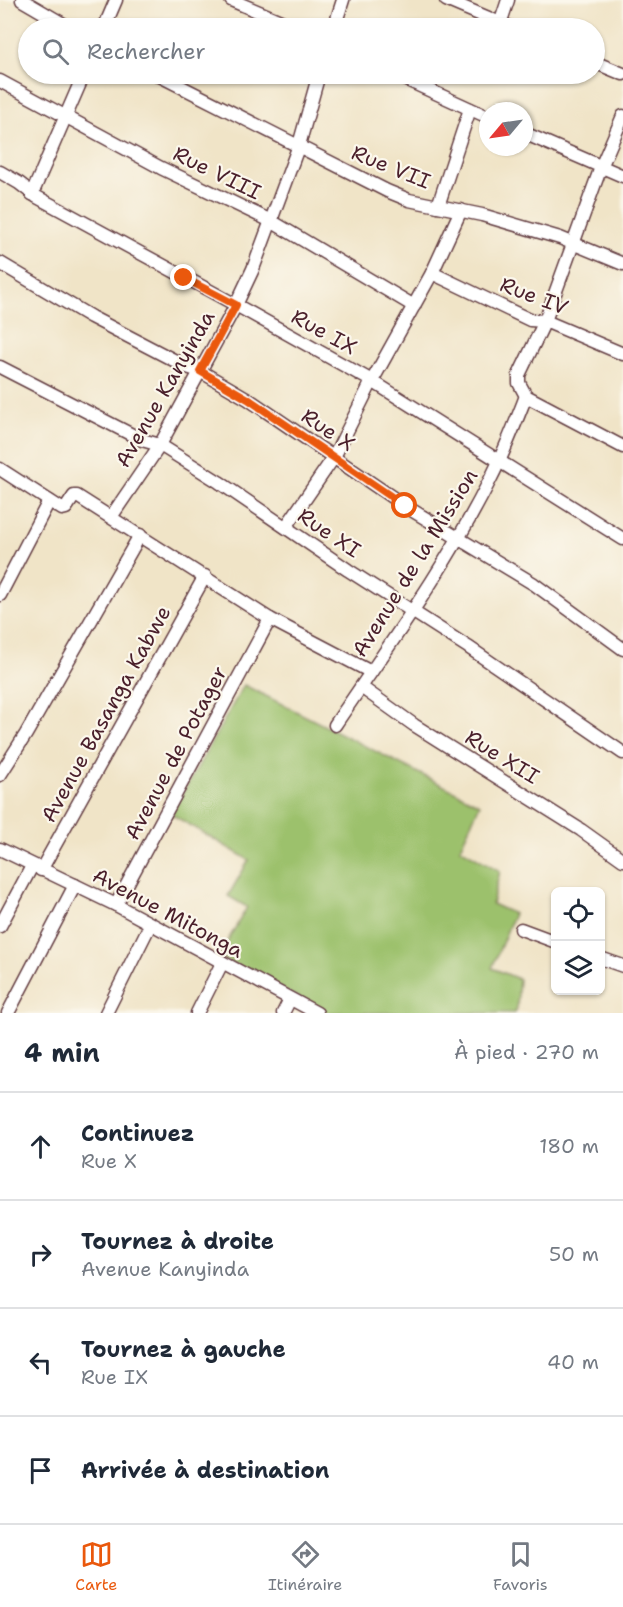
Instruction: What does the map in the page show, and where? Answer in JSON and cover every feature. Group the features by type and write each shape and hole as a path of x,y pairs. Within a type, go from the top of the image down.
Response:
{"street":[{"path":"22,0 53,18"},
{"path":"108,18 116,0"},
{"path":"231,0 273,18"},
{"path":"337,18 343,0"},
{"path":"446,0 486,18"},
{"path":"502,18 508,0"},
{"path":"605,67 623,74"},
{"name":"Rue VIII","path":"0,81 208,192 271,220 414,306"},
{"path":"32,194 80,84"},
{"name":"Rue VII","path":"176,84 409,200 461,210 574,242 623,264"},
{"name":"Avenue Kanyinda","path":"111,517 160,445 236,305 253,269 299,145 316,84"},
{"path":"416,84 479,113"},
{"path":"438,206 470,109"},
{"path":"623,116 601,167 545,321 519,375 519,383 526,396 623,447"},
{"path":"533,137 623,176"},
{"name":"Rue IX","path":"0,172 32,194 372,381 623,539"},
{"path":"286,527 334,457 372,381 432,273 461,210"},
{"name":"Rue X","path":"0,263 91,317 187,367 200,371 248,399 405,506 534,584 623,649"},
{"name":"Rue IV","path":"432,273 530,320 545,321 623,354"},
{"name":"Rue XI","path":"0,367 142,440 160,445 623,753"},
{"name":"Avenue de la Mission","path":"335,725 393,641 458,538 499,462 526,396"},
{"path":"0,469 64,509 74,496 77,496 270,619 371,672"},
{"path":"0,595 49,501"},
{"path":"0,775 26,735 140,535"},
{"name":"Avenue Basanga Kabwe","path":"0,926 37,868 205,576"},
{"name":"Avenue de Potager","path":"116,905 270,619"},
{"name":"Rue XII","path":"361,687 414,725 581,830 623,860"},
{"name":"Avenue Mitonga","path":"0,849 116,905 317,1013"},
{"path":"8,1013 75,885"},
{"path":"106,1013 150,925"},
{"path":"521,929 552,941"},
{"path":"605,960 623,966"},
{"path":"197,1013 222,963"},
{"path":"283,1013 290,999"}],"green space":[{"path":"244,685 480,804 460,848 500,871 492,904 514,914 492,968 519,979 515,1013 327,1013 219,956 247,907 228,896 249,860 171,814"}],"route":[{"path":"184,278 236,305 200,371 248,399 405,506"}]}
